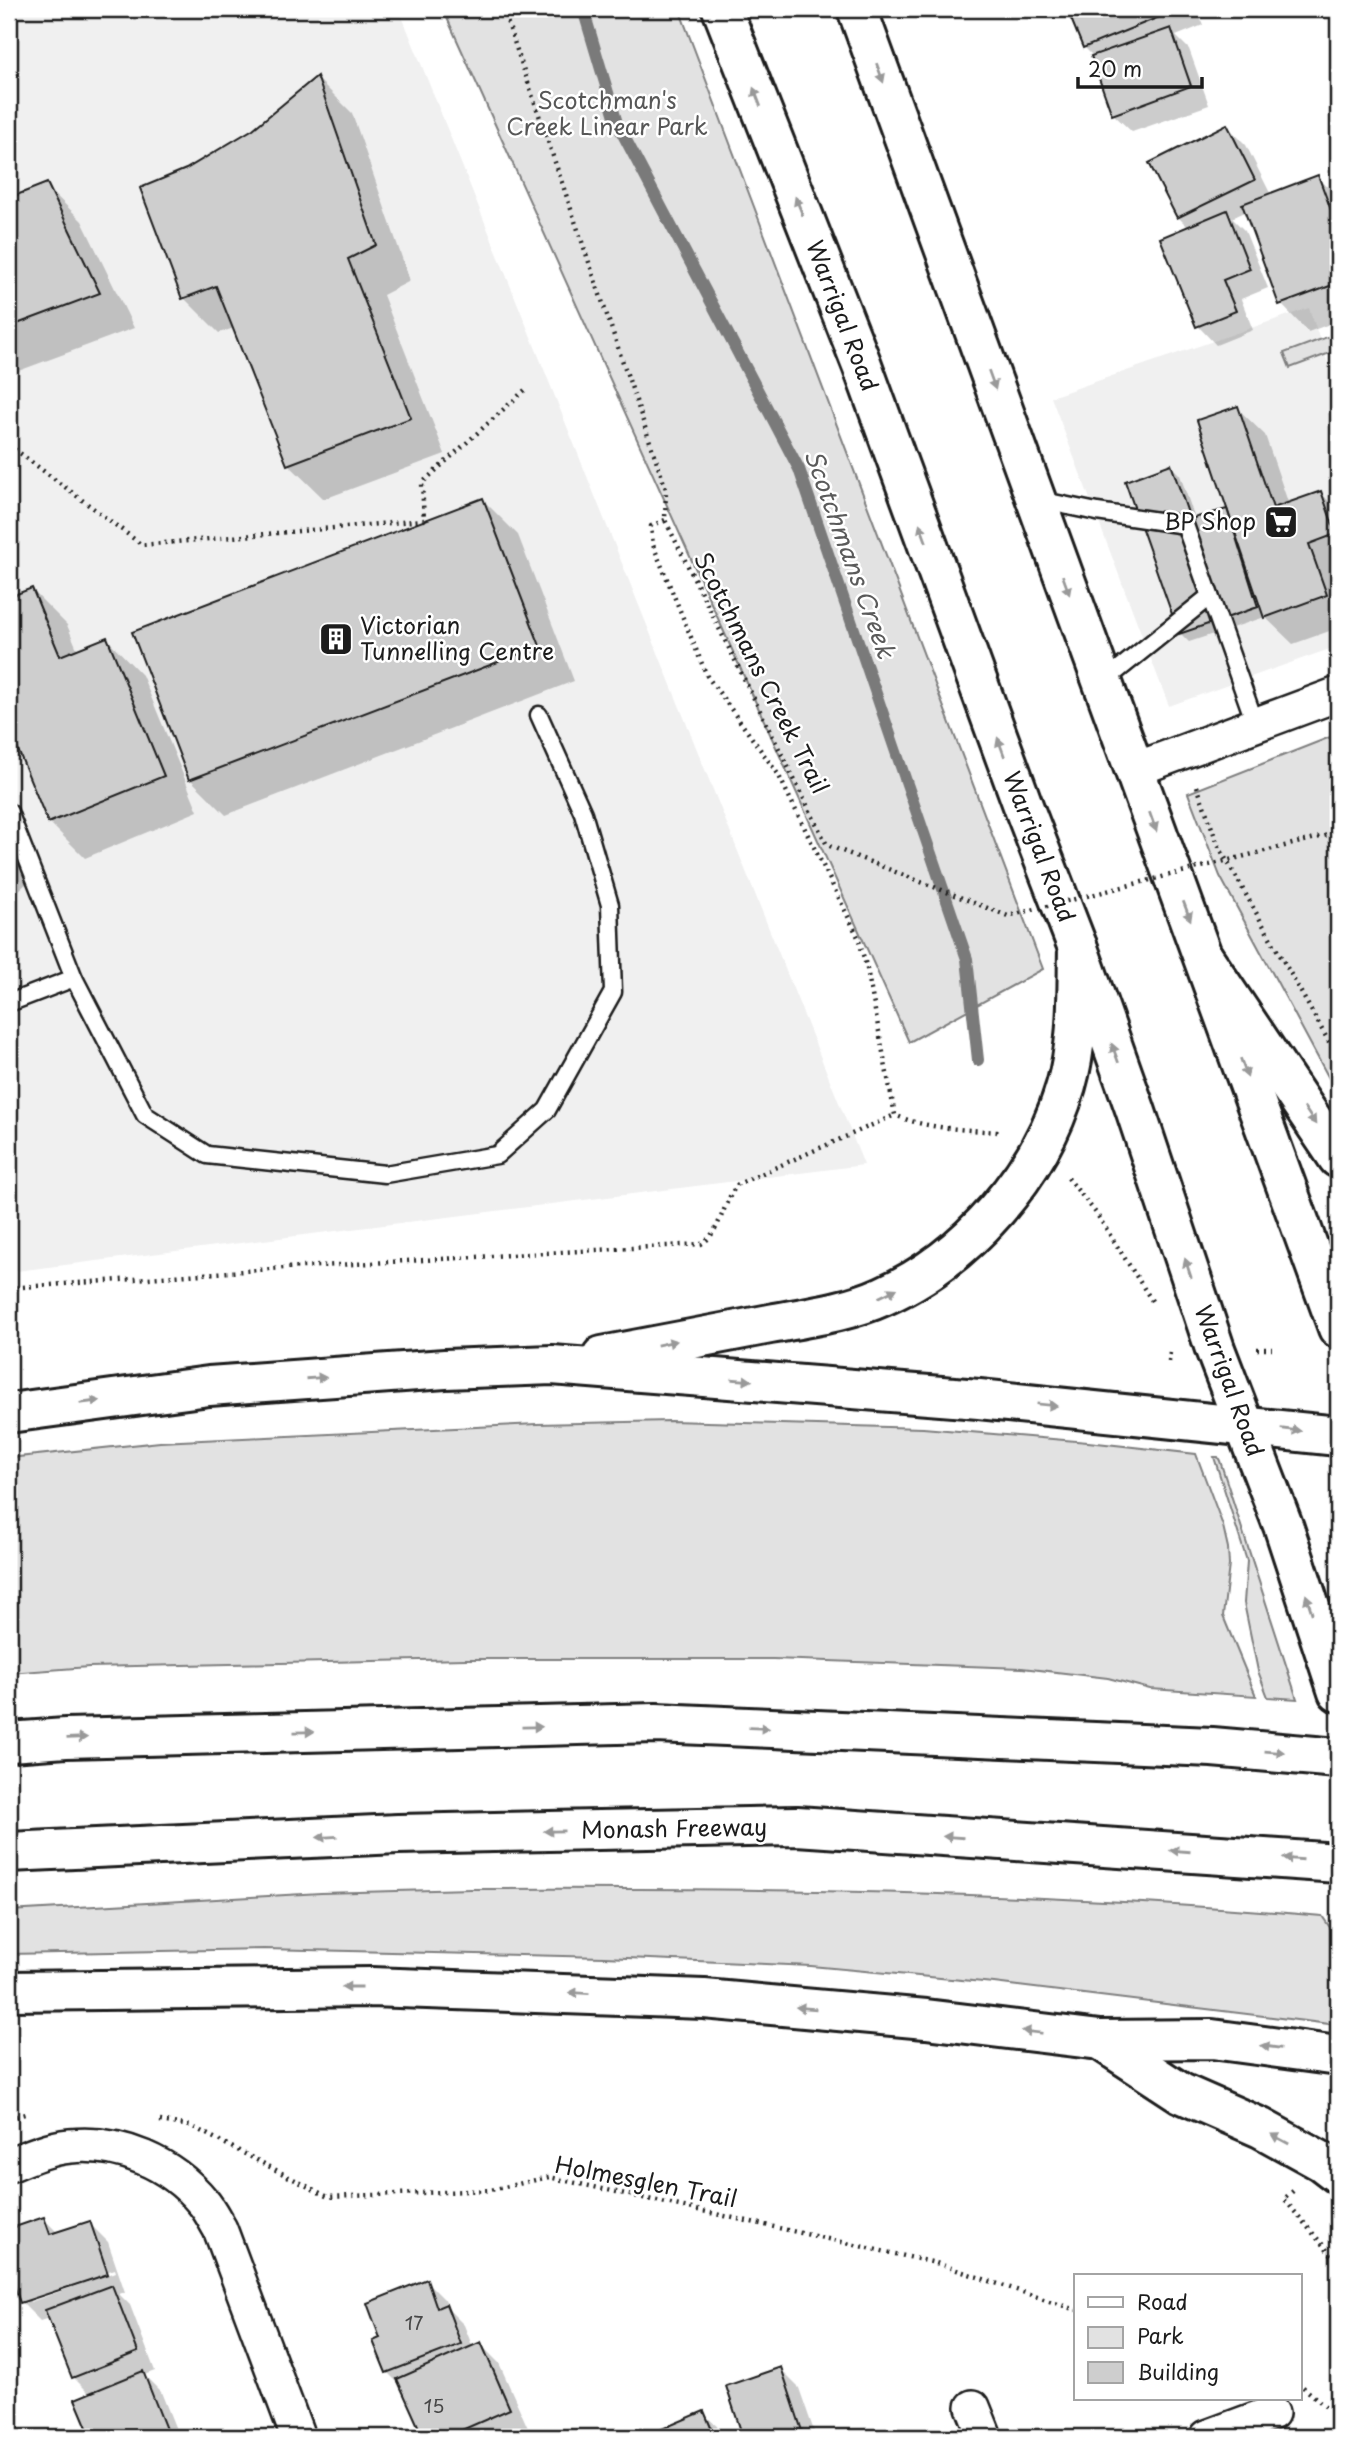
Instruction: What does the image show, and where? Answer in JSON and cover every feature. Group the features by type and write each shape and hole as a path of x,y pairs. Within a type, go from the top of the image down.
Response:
{"highway":[{"name":"Warrigal Road","path":"722,9 862,365 1025,811 1078,948 1215,1349 1284,1528 1338,1692"},
{"path":"857,9 1338,1328"},
{"path":"552,1365 830,1312 882,1297 916,1279 962,1244 1001,1205 1036,1157 1052,1125 1066,1085 1076,1035 1078,948"},
{"path":"1204,958 1338,1158"},
{"path":"9,1413 209,1386 445,1369 552,1365 979,1399 1244,1424 1338,1436"},
{"path":"9,1742 65,1738 656,1723 1212,1747 1338,1758"},
{"name":"Monash Freeway","path":"9,1852 398,1834 797,1826 1338,1863"},
{"path":"9,1991 370,1987 704,1999 926,2019 1100,2040 1212,2039 1338,2056"},
{"path":"1100,2040 1181,2093 1261,2128 1321,2161 1338,2174"}],"street":[{"path":"1134,770 1338,694"},
{"path":"9,2165 38,2153 69,2146 96,2146 117,2148 137,2155 177,2176 203,2202 220,2230 298,2437"},
{"path":"973,2407 985,2437"},
{"path":"1207,2437 1272,2413"}],"lane":[{"path":"1034,499 1097,512 1185,525 1255,723"},
{"path":"1101,684 1210,596"},
{"path":"9,812 74,978 145,1115 207,1155 385,1174 497,1155 547,1110 613,992 610,905 583,813 540,715"},
{"path":"9,1003 74,978"}],"path":[{"path":"503,9 667,489 664,520 651,526 653,545 707,676 778,774 858,937 872,994 895,1115"},
{"path":"9,445 142,545 424,520 422,484 526,389"},
{"name":"Scotchmans Creek Trail","path":"664,520 827,845 1007,916 1328,835 1338,836"},
{"path":"1197,786 1218,845 1338,1058"},
{"path":"9,1288 299,1267 701,1244 711,1239 728,1195 738,1184 895,1115 931,1126 997,1132 1004,1139"},
{"path":"1061,1170 1096,1213 1154,1303 1158,1315"},
{"path":"1166,1339 1170,1352"},
{"path":"1256,1349 1272,1349"},
{"path":"9,2119 31,2113"},
{"name":"Holmesglen Trail","path":"153,2119 191,2126 328,2197 491,2190 549,2177 936,2263 1074,2308"},
{"path":"1296,2189 1284,2199 1338,2263"},
{"path":"1302,2387 1338,2417"},
{"path":"1330,2437 1338,2434"}],"shaded area":[{"path":"9,9 399,9 864,1165 9,1272"},
{"path":"1309,308 1338,393 1338,646 1169,706 1051,397"}],"green space":[{"name":"Scotchman's Creek Linear Park","path":"443,9 679,9 1043,969 909,1042"},
{"path":"1338,333 1338,350 1290,368 1284,353"},
{"path":"1338,734 1338,1095 1220,876 1188,793"},
{"path":"670,1421 923,1428 1196,1454 1223,1526 1228,1548 1229,1565 1223,1616 1256,1696 1150,1689 1108,1678 1022,1668 773,1659 466,1659 89,1667 9,1673 9,1458 160,1442 537,1424"},
{"path":"1214,1457 1218,1457 1220,1461 1297,1699 1268,1697 1258,1671 1244,1603 1247,1561"},
{"path":"471,1889 684,1889 1003,1896 1322,1916 1338,1939 1338,2025 994,1983 811,1966 604,1957 265,1949 9,1954 9,1911 321,1893"}],"building":[{"path":"1067,9 1179,9 1083,48"},
{"path":"1171,28 1191,86 1112,115 1091,56"},
{"path":"317,76 376,245 348,259 411,418 287,465 216,286 182,299 140,188 186,169 253,129"},
{"path":"1227,124 1255,180 1177,218 1149,163"},
{"path":"1318,175 1338,229 1338,283 1279,305 1242,204"},
{"path":"47,183 100,293 9,327 9,198"},
{"path":"1227,210 1250,269 1223,280 1236,311 1196,327 1160,238"},
{"name":"BP Shop","path":"1238,406 1273,508 1321,491 1336,534 1309,544 1327,595 1264,618 1197,420"},
{"path":"1171,464 1190,519 1227,509 1258,607 1179,634 1125,481"},
{"name":"Victorian Tunnelling Centre","path":"483,498 540,646 189,780 132,632"},
{"path":"32,588 60,656 107,637 164,776 48,823 9,728 9,597"},
{"path":"44,2217 50,2234 90,2221 108,2274 20,2303 9,2271 9,2229"},
{"path":"427,2279 437,2308 446,2304 461,2344 386,2373 373,2341 380,2338 367,2303"},
{"path":"112,2285 138,2352 72,2378 45,2310"},
{"path":"481,2342 510,2409 446,2437 423,2437 397,2379"},
{"path":"781,2367 804,2437 743,2437 726,2386"},
{"path":"143,2371 169,2437 91,2437 75,2399"},
{"path":"704,2411 715,2437 643,2437"}],"waterway":[{"name":"Scotchmans Creek","path":"583,9 617,123 799,469 967,959 978,1060"}],"place":[{"name":"BP Shop","path":"1281,522"},
{"name":"Victorian Tunnelling Centre","path":"336,639"}]}
